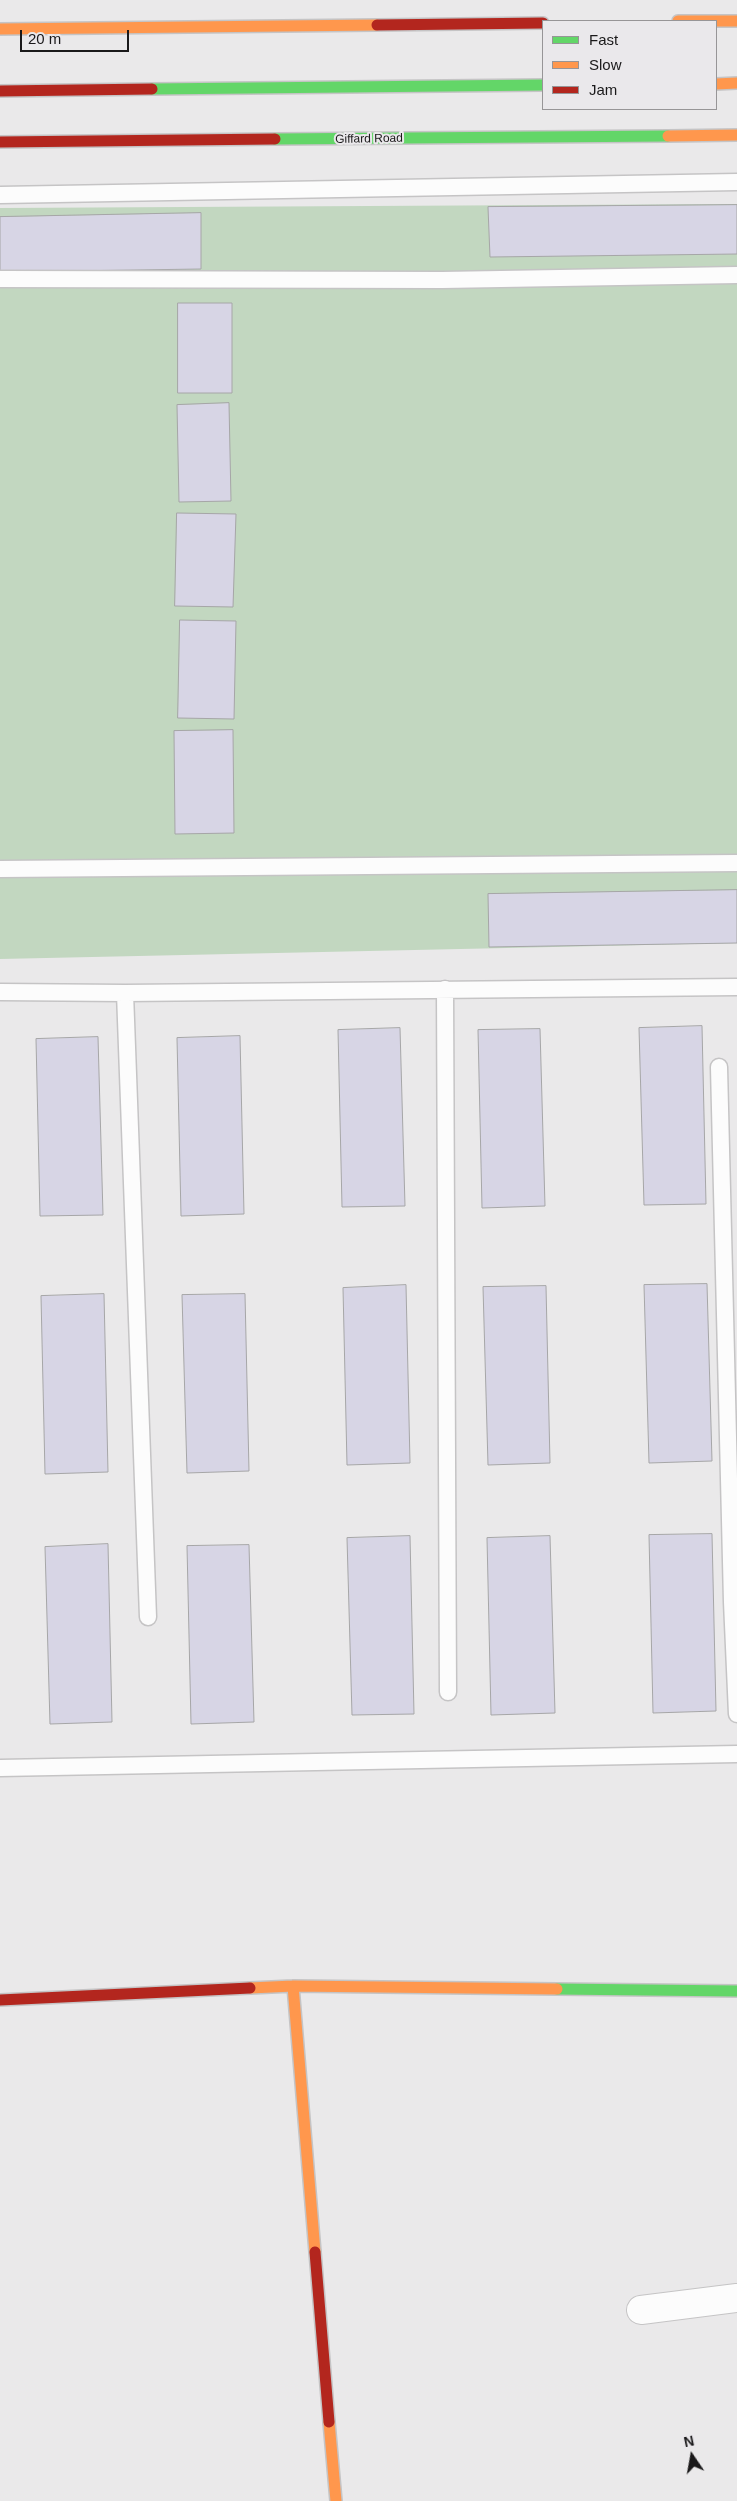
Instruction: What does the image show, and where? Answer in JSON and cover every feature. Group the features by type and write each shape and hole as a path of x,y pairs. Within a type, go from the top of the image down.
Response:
{"street":[{"path":"717,20 737,20"},
{"path":"0,29 542,23"},
{"path":"717,84 737,84"},
{"path":"0,91 542,85"},
{"name":"Giffard Road","path":"0,142 737,135"},
{"path":"0,2000 292,1986 737,1991"},
{"path":"292,1986 336,2501"},
{"path":"641,2310 737,2298"}],"lane":[{"path":"0,195 737,182"},
{"path":"0,279 442,280 737,274"},
{"path":"0,869 737,863"},
{"path":"0,992 125,993 737,987"},
{"path":"445,989 448,1692"},
{"path":"125,993 148,1617"},
{"path":"719,1067 730,1198 737,1714"},
{"path":"0,1768 737,1754"}],"green space":[{"path":"737,204 737,943 0,959 0,208"}],"building":[{"path":"737,205 737,254 490,257 488,207"},
{"path":"201,213 201,269 0,272 0,217"},
{"path":"178,303 232,303 232,393 178,393"},
{"path":"229,403 231,501 179,502 177,405"},
{"path":"177,513 236,514 233,607 175,606"},
{"path":"180,620 236,621 234,719 178,718"},
{"path":"233,730 234,833 175,834 174,731"},
{"path":"737,890 737,943 489,947 488,894"},
{"path":"702,1026 706,1204 644,1205 639,1028"},
{"path":"400,1028 405,1206 342,1207 338,1030"},
{"path":"540,1029 545,1206 482,1208 478,1030"},
{"path":"240,1036 244,1214 181,1216 177,1038"},
{"path":"98,1037 103,1215 40,1216 36,1039"},
{"path":"707,1284 712,1461 649,1463 644,1285"},
{"path":"406,1285 410,1463 347,1465 343,1288"},
{"path":"546,1286 550,1463 488,1465 483,1287"},
{"path":"104,1294 108,1472 45,1474 41,1296"},
{"path":"245,1294 249,1471 187,1473 182,1295"},
{"path":"712,1534 716,1711 653,1713 649,1535"},
{"path":"410,1536 414,1714 352,1715 347,1538"},
{"path":"550,1536 555,1713 491,1715 487,1538"},
{"path":"108,1544 112,1722 50,1724 45,1547"},
{"path":"249,1545 254,1722 191,1724 187,1546"}],"traffic: fast":[{"path":"152,89 542,85"},
{"path":"275,139 668,136"},
{"path":"557,1989 737,1991"}],"traffic: slow":[{"path":"717,21 737,21"},
{"path":"0,29 377,25"},
{"path":"717,84 737,83"},
{"path":"668,136 737,135"},
{"path":"293,1986 315,2252"},
{"path":"250,1988 293,1986 557,1989"},
{"path":"329,2422 336,2501"}],"traffic: jam":[{"path":"377,25 542,23"},
{"path":"0,91 152,89"},
{"path":"0,142 275,139"},
{"path":"0,2000 250,1988"},
{"path":"315,2252 329,2422"}]}
